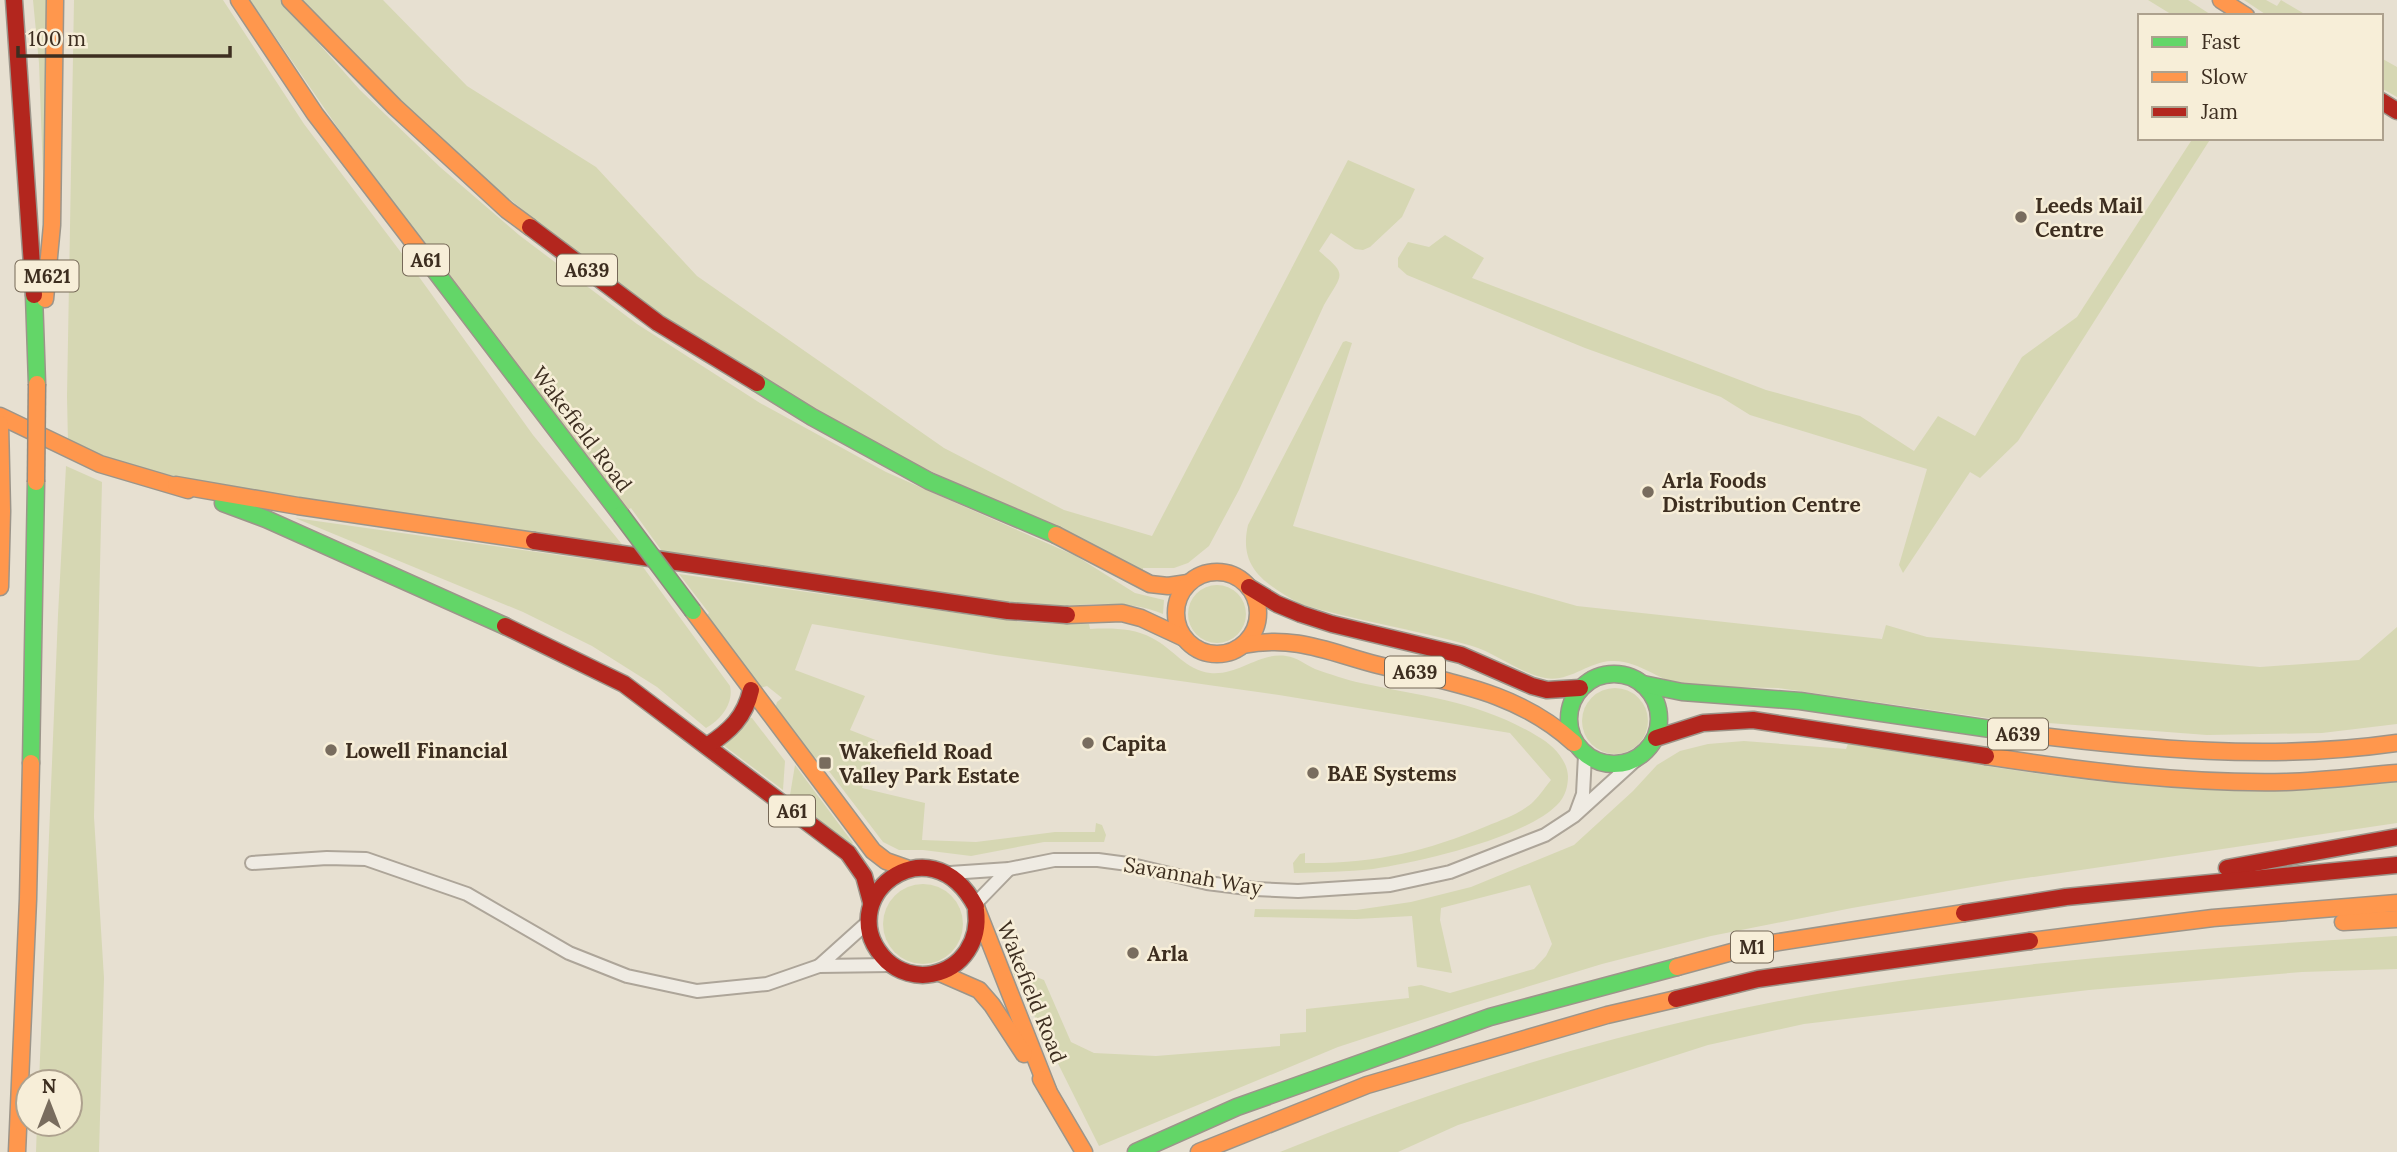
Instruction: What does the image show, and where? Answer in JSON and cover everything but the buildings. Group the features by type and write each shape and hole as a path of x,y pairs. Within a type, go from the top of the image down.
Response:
{"main road":[{"name":"M621","path":"14,0 32,247 37,384 28,899 17,1152"},
{"name":"M621","path":"37,384 52,225 55,0"},
{"name":"Wakefield Road","path":"239,0 315,114 873,851 906,869 929,866 950,873 967,889 1048,1090"},
{"name":"A639","path":"290,0 395,107 507,210 657,323 812,417 929,481 1073,542 1150,584 1168,586 1188,583"},
{"path":"2221,0 2243,14"},
{"name":"A61","path":"0,416 28,432 100,464 176,485 266,519 539,642 624,684 848,853 864,876 871,902 868,922"},
{"path":"0,424 0,587"},
{"path":"176,485 298,506 1008,611 1061,615 1122,613 1141,618 1184,638 1206,653 1232,651 1244,645 1252,635 1258,611 1256,598 1249,587 1237,577 1223,572 1210,572 1188,583 1180,595 1176,610 1177,624 1184,638"},
{"name":"A639","path":"1249,587 1277,604 1301,614 1461,655 1532,686 1548,690 1580,688"},
{"name":"A639","path":"1244,645 1266,639 1297,641 1369,663 1460,684 1545,719 1580,749"},
{"path":"1618,674 1643,684 1657,703 1659,715 1656,738 1649,749 1627,763 1614,765 1599,762 1580,749 1568,724 1570,705 1580,688 1604,675 1618,674"},
{"name":"A639","path":"1643,684 1667,692 1766,696 2016,733 2143,747 2266,753 2368,748 2397,743"},
{"path":"707,746 737,722 748,708 751,690"},
{"name":"A639","path":"1656,738 1680,727 1707,720 1753,720 2050,766 2166,778 2285,782 2397,773"},
{"path":"2066,897 2397,837"},
{"name":"M1","path":"1136,1152 1237,1107 1490,1017 1754,946 2066,897 2397,864"},
{"path":"871,902 879,887 891,876 906,869"},
{"name":"M1","path":"1199,1152 1367,1085 1607,1015 1758,979 2213,918 2397,903"},
{"name":"Wakefield Road","path":"891,965 902,972 918,975 940,973 957,963 970,948 977,929 976,907"},
{"name":"M1","path":"2069,936 2397,919"},
{"path":"868,922 874,946 891,965"},
{"name":"Wakefield Road","path":"940,973 979,990 992,1005 1082,1146"}],"street":[{"path":"1574,816 1583,794 1580,749"},
{"name":"Savannah Way","path":"950,873 1009,869 1054,860 1098,860 1128,864 1207,883 1255,889 1297,891 1390,885 1450,872 1545,835 1574,816 1639,757"},
{"path":"252,863 327,858 366,859 467,894 569,953 627,976 697,991 767,984 819,966 891,965"},
{"path":"976,907 1009,869"},
{"path":"819,966 868,922"}],"green space":[{"path":"33,0 48,0 43,174 39,63"},
{"path":"74,0 223,0 304,124 409,263 533,435 625,548 201,482 142,469 68,443"},
{"path":"250,0 280,0 360,90 440,167 519,235 637,324 760,403 886,472 1076,556 1135,593 1164,600 1163,614 1120,604 1047,606 1013,603 664,554 631,508 626,511 340,131"},
{"path":"303,0 383,0 467,86 596,167 697,276 944,448 1064,510 1152,536 1348,160 1415,189 1402,217 1370,247 1355,249 1331,233 1319,251 1335,265 1340,275 1239,490 1209,546 1188,563 1174,568 1143,568 1143,572 889,452 701,342 595,269 479,174 375,76"},
{"path":"2148,0 2188,0 2210,14 2171,14"},
{"path":"2244,0 2266,0 2277,6 2281,0 2305,14 2265,14"},
{"path":"2383,59 2397,67 2397,97 2383,89"},
{"path":"2192,140 2210,140 2018,441 1980,478 1970,472 1903,573 1899,565 1927,469 1750,415 1721,397 1585,348 1407,275 1398,267 1398,258 1408,242 1429,247 1445,235 1484,258 1472,278 1766,390 1860,416 1914,451 1938,416 1975,436 2022,357 2077,317"},
{"path":"1343,342 1352,343 1293,526 1577,606 1882,639 1886,625 1927,637 2260,667 2359,660 2397,627 2397,724 2322,733 2207,735 1995,719 1778,688 1686,686 1621,661 1603,662 1553,679 1536,676 1472,646 1300,604 1257,574 1247,553 1248,525"},
{"path":"66,466 102,482 94,817 104,978 99,1152 36,1152 36,1138 84,1138 84,1068 40,1068"},
{"path":"295,518 643,567 730,686 728,705 721,716 706,728 657,687 592,646 523,612"},
{"path":"679,574 1021,622 1089,624 1090,629 1130,630 1152,638 1193,668 1210,673 1230,671 1267,657 1290,657 1344,679 1451,702 1515,724 1543,739 1558,753 1567,770 1567,788 1560,802 1542,817 1470,847 1373,869 1294,873 1293,863 1300,854 1305,853 1305,863 1330,863 1376,859 1442,843 1524,809 1551,780 1510,733 1279,695 996,655 812,624 795,670 865,696 850,730 878,741 862,788 925,803 922,840 976,842 1055,832 1095,832 1096,823 1102,825 1106,835 1104,842 1044,842 971,856 899,850 883,842 822,762 810,754 775,709 782,698 767,686 760,688 706,616 709,613"},
{"path":"1217,585 1238,593 1246,614 1238,635 1217,643 1196,635 1188,614 1196,593"},
{"path":"1609,688 1621,688 1633,693 1643,703 1648,721 1646,734 1633,749 1621,754 1609,754 1597,749 1587,739 1582,727 1582,715 1587,703 1597,693"},
{"path":"747,717 752,718 785,761 783,790 723,745"},
{"path":"1744,741 1846,749 1848,744 2100,781 2185,788 2291,788 2397,782 2397,823 2006,881 1711,936 1602,964 1338,1047 1099,1146 1010,967 1044,980 1071,1042 1094,1053 1156,1056 1280,1046 1280,1034 1306,1032 1306,1009 1409,998 1408,987 1421,985 1450,993 1534,969 1546,956 1552,944 1530,885 1441,908 1440,920 1452,973 1417,967 1412,916 1357,919 1254,917 1255,909 1356,910 1411,902 1471,887 1574,845 1657,765 1680,751 1708,744"},
{"path":"795,765 853,843 850,846 790,795"},
{"path":"923,884 938,887 951,896 960,909 963,924 960,939 951,952 938,961 923,964 908,961 895,952 886,939 883,924 886,909 895,896 908,887"},
{"path":"2397,936 2397,969 2302,972 2089,990 1804,1024 1708,1045 1458,1125 1398,1152 1280,1152 1421,1099 1565,1053 1711,1015 1785,1000 1926,977 2060,961"}],"traffic: fast":[{"path":"426,259 621,515"},
{"path":"34,295 37,384"},
{"path":"757,383 812,417 929,481 1056,535"},
{"path":"31,763 36,482"},
{"path":"223,503 266,519 505,626"},
{"path":"621,515 693,611"},
{"path":"1614,674 1631,677 1646,687 1656,702 1659,719 1656,736 1646,751 1631,761 1614,764 1597,761 1582,751 1572,736 1569,719 1572,702 1582,687 1597,677 1614,674"},
{"path":"1643,684 1682,692 1800,701 2018,733"},
{"path":"1136,1152 1237,1107 1490,1017 1677,967"}],"traffic: slow":[{"path":"45,299 52,225 55,0"},
{"path":"239,0 315,114 426,259"},
{"path":"290,0 395,107 507,210 530,227"},
{"path":"2221,0 2243,14"},
{"path":"36,482 37,384"},
{"path":"0,416 100,464 188,490"},
{"path":"0,424 0,587"},
{"path":"176,485 534,541"},
{"path":"1056,535 1150,584 1168,586 1188,583"},
{"path":"1217,572 1233,575 1246,584 1255,597 1258,613 1255,629 1246,642 1233,651 1217,654 1201,651 1188,642 1179,629 1176,613 1179,597 1188,584 1201,575 1217,572"},
{"path":"693,611 873,851 886,861 906,868"},
{"path":"1067,615 1122,613 1141,618 1184,638"},
{"path":"1243,645 1280,642 1312,646 1482,691 1530,711 1574,743"},
{"path":"2018,733 2208,751 2303,751 2397,743"},
{"path":"1986,756 2097,771 2210,781 2299,781 2397,773"},
{"path":"17,1152 31,763"},
{"path":"2030,941 2213,918 2397,903"},
{"path":"976,907 1048,1090"},
{"path":"1677,967 1754,946 1964,913"},
{"path":"2343,922 2397,919"},
{"path":"940,973 979,990 1024,1054"},
{"path":"1199,1152 1367,1085 1607,1015 1676,999"},
{"path":"1041,1079 1084,1152"}],"traffic: jam":[{"path":"14,0 34,295"},
{"path":"2383,102 2397,111"},
{"path":"530,227 658,323 757,383"},
{"path":"534,541 1008,611 1067,615"},
{"path":"1249,587 1277,604 1301,614 1461,655 1532,686 1547,690 1580,688"},
{"path":"505,626 624,684 848,853 864,876 871,902"},
{"path":"707,746 723,735 741,716 751,690"},
{"path":"1656,738 1703,723 1753,720 1986,756"},
{"path":"2227,868 2397,837"},
{"path":"1964,913 2066,897 2397,865"},
{"path":"976,907 956,881 934,869 911,869 891,878 876,894 869,915 872,938 887,961 902,971 932,974 953,966 967,951 975,932 976,910"},
{"path":"1676,999 1758,979 2030,941"}],"place":[{"name":"Leeds Mail Centre","path":"2021,217"},
{"name":"Arla Foods Distribution Centre","path":"1648,492"},
{"name":"Capita","path":"1088,743"},
{"name":"Lowell Financial","path":"331,750"},
{"name":"Wakefield Road Valley Park Estate","path":"825,763"},
{"name":"BAE Systems","path":"1313,773"},
{"name":"Arla","path":"1133,953"}]}
